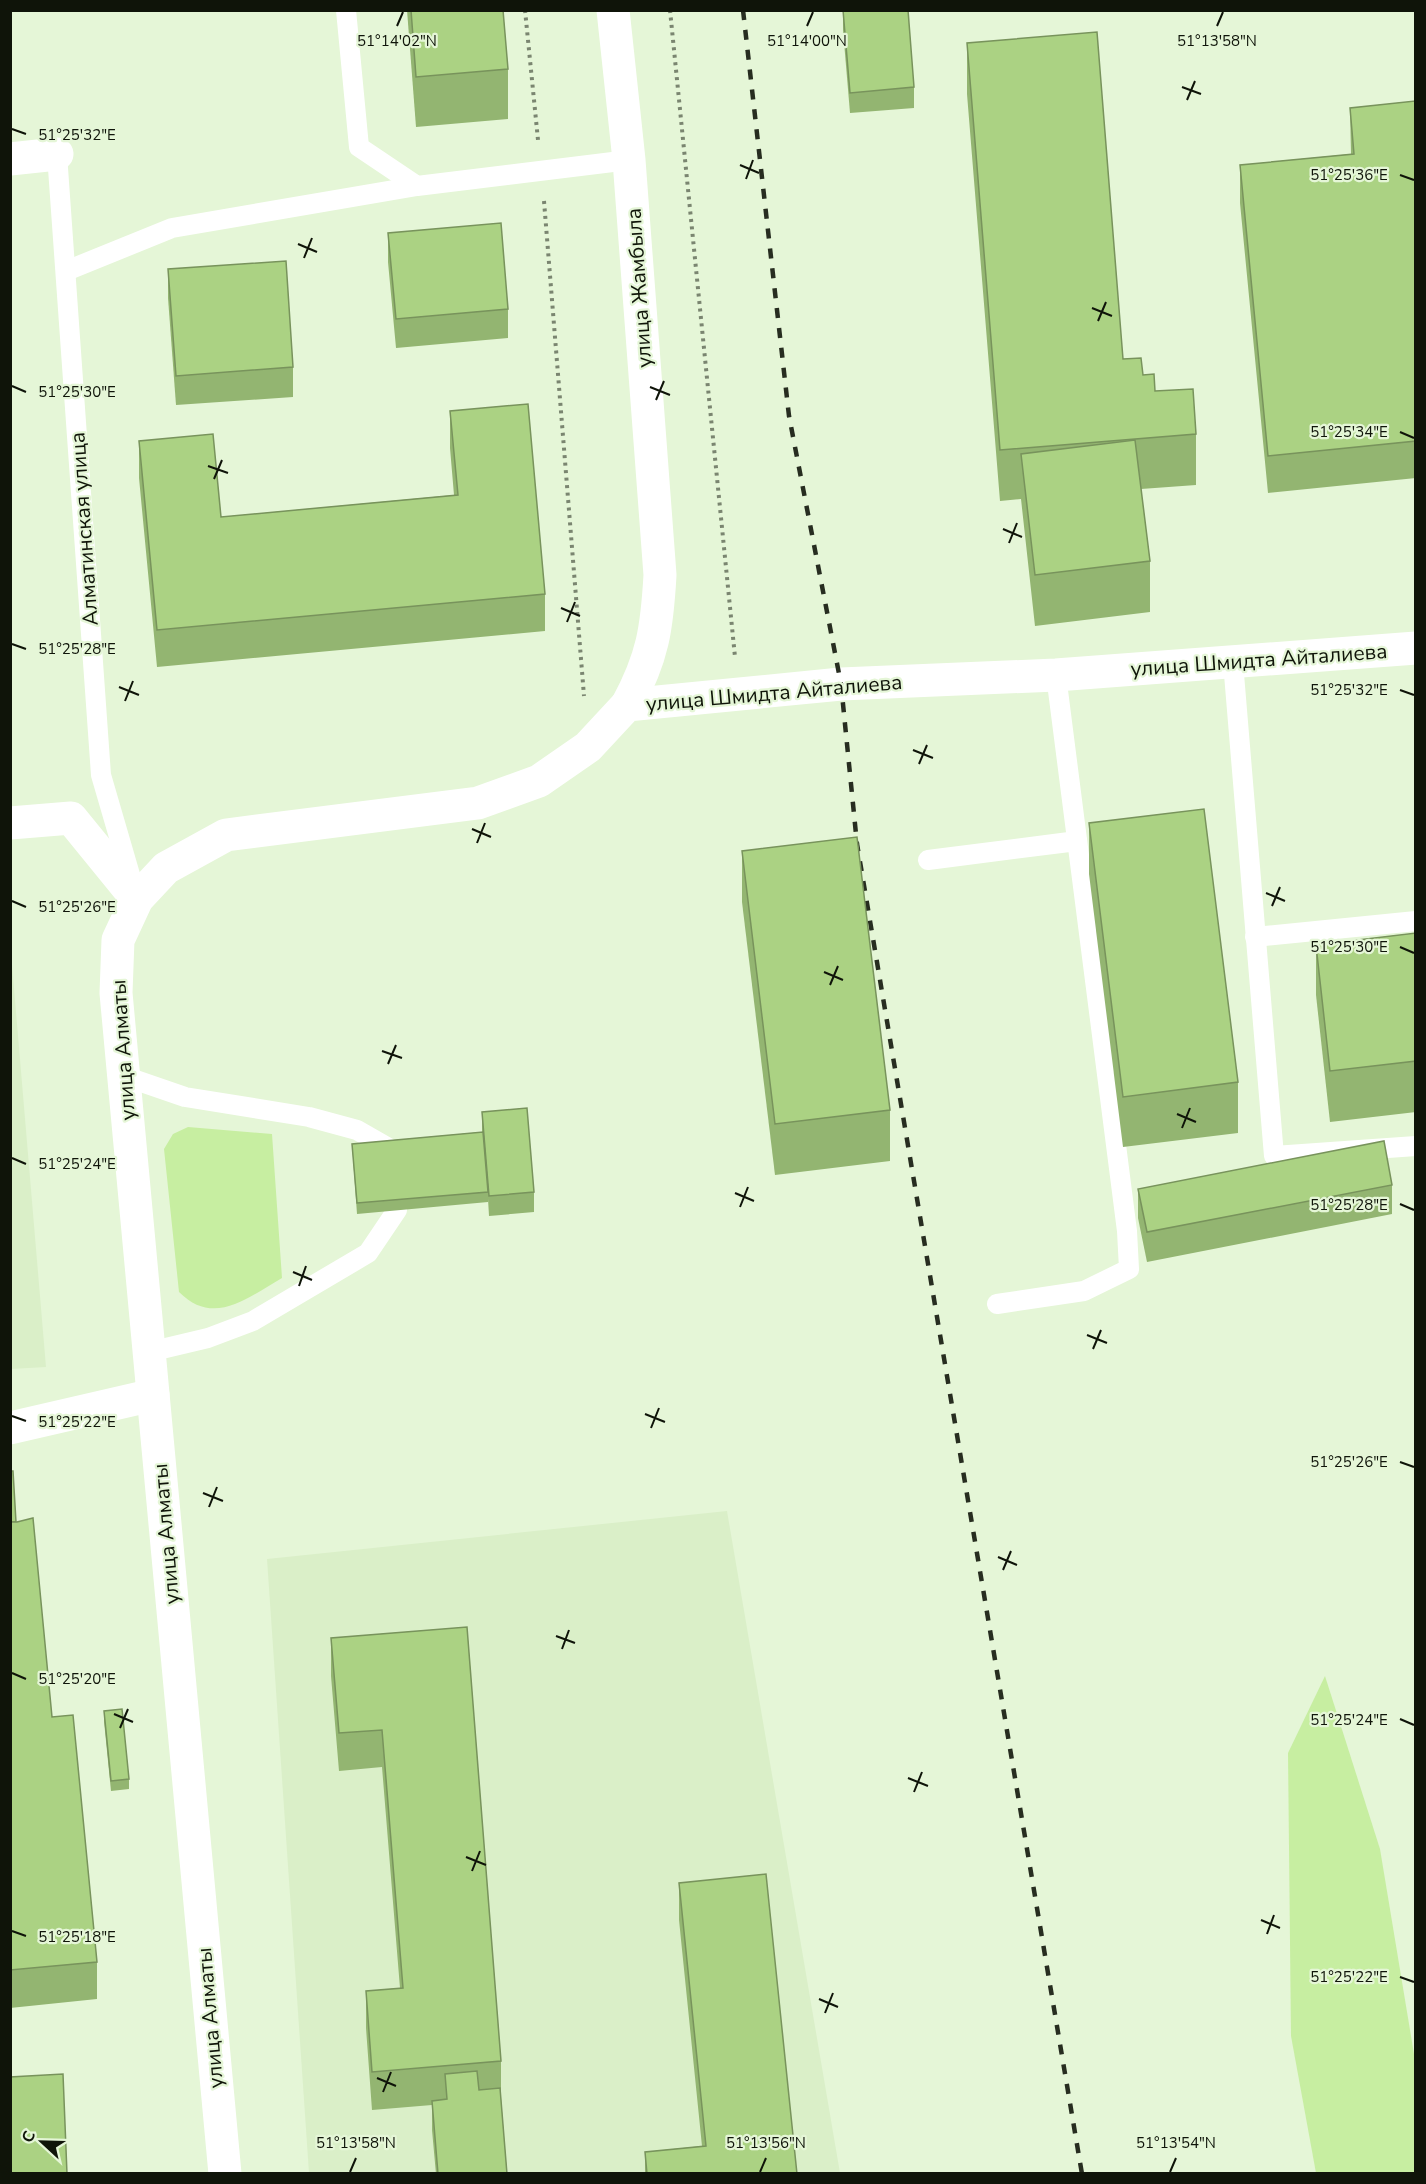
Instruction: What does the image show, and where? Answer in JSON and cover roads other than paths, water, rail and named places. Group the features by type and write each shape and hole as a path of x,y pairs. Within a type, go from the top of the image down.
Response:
{"street":[{"name":"улица Жамбыла","path":"613,10 629,160 660,575 657,623 645,671 627,705"},
{"path":"10,159 57,154"},
{"name":"улица Шмидта Айталиева","path":"137,899 166,868 226,835 478,803 539,781 588,747 627,705 841,684 1056,675 1416,648"},
{"path":"10,823 71,818 137,899"},
{"name":"улица Алматы","path":"137,899 118,940 116,993 225,2174"},
{"path":"10,1428 153,1395"}],"lane":[{"path":"346,10 359,147 417,186"},
{"name":"Алматинская улица","path":"57,154 101,775 137,899"},
{"path":"66,272 172,228 417,186 629,160"},
{"path":"1233,662 1274,1156 1416,1146"},
{"path":"997,1304 1084,1291 1129,1269 1127,1231 1056,675"},
{"path":"928,860 1077,841"},
{"path":"1255,937 1416,921"},
{"path":"124,1076 185,1097 309,1117 357,1130 392,1150"},
{"path":"149,1352 208,1338 254,1321 368,1253 397,1210"}],"railway":[{"path":"743,10 789,416 841,684 857,844 1082,2174"}]}
